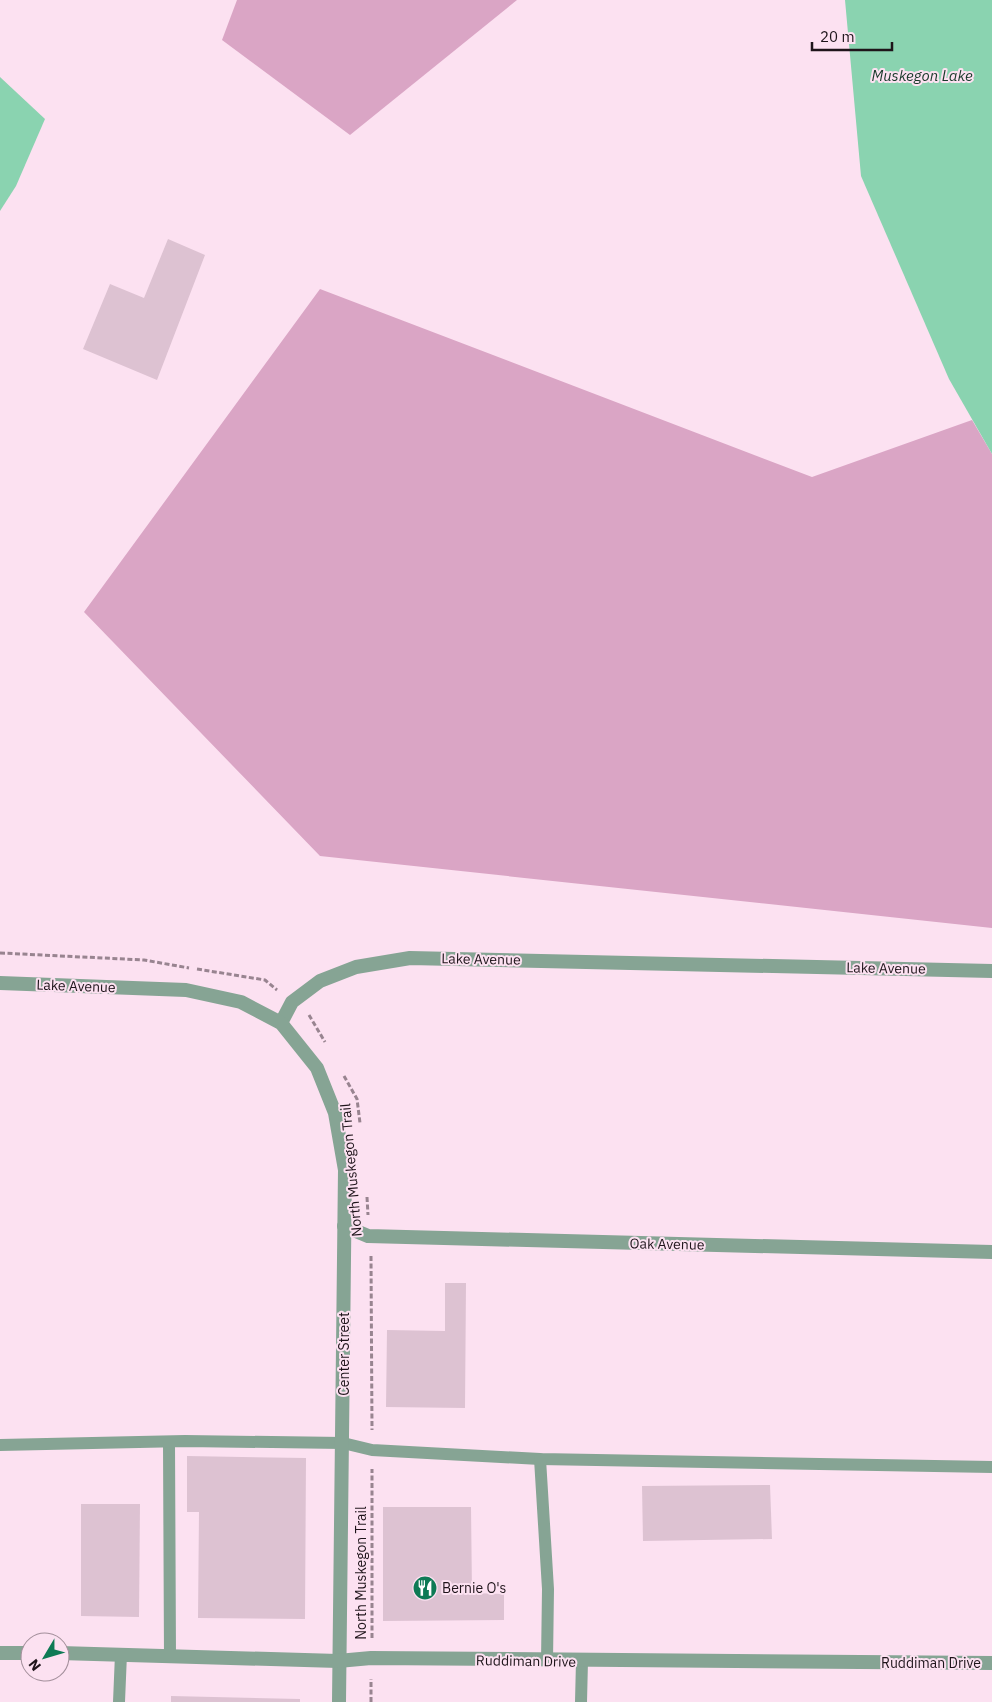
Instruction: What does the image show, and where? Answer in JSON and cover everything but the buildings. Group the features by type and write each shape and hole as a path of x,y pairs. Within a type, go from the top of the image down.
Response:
{"street":[{"name":"Lake Avenue","path":"0,983 186,990 241,1002 281,1023 292,1002 320,981 356,967 410,958 992,971"},
{"name":"Center Street","path":"281,1023 317,1068 335,1113 345,1170 344,1443 338,1660 339,1702"},
{"name":"Oak Avenue","path":"344,1226 368,1236 992,1252"},
{"path":"0,1653 20,1653"},
{"name":"Ruddiman Drive","path":"70,1653 338,1660 372,1658 547,1661 992,1663"}],"lane":[{"path":"0,1445 194,1441 344,1443 372,1450 540,1459 992,1467"},
{"path":"169,1443 170,1656"},
{"path":"540,1459 548,1589 547,1661"},
{"path":"119,1702 121,1654"},
{"path":"581,1702 582,1661"}],"path":[{"path":"0,953 144,960 265,980 310,1017 329,1049"},
{"name":"North Muskegon Trail","path":"343,1074 358,1098 360,1126"},
{"name":"North Muskegon Trail","path":"367,1190 368,1236 371,1258 372,1658"}],"shaded area":[{"path":"237,0 517,0 350,135 222,40"},
{"path":"320,289 812,477 972,420 992,454 992,928 320,856 84,612"}],"water":[{"name":"Muskegon Lake","path":"845,0 992,0 992,454 949,379 861,176"},
{"path":"0,77 45,119 16,186 0,211"}],"place":[{"name":"Bernie O's","path":"425,1588"}]}
